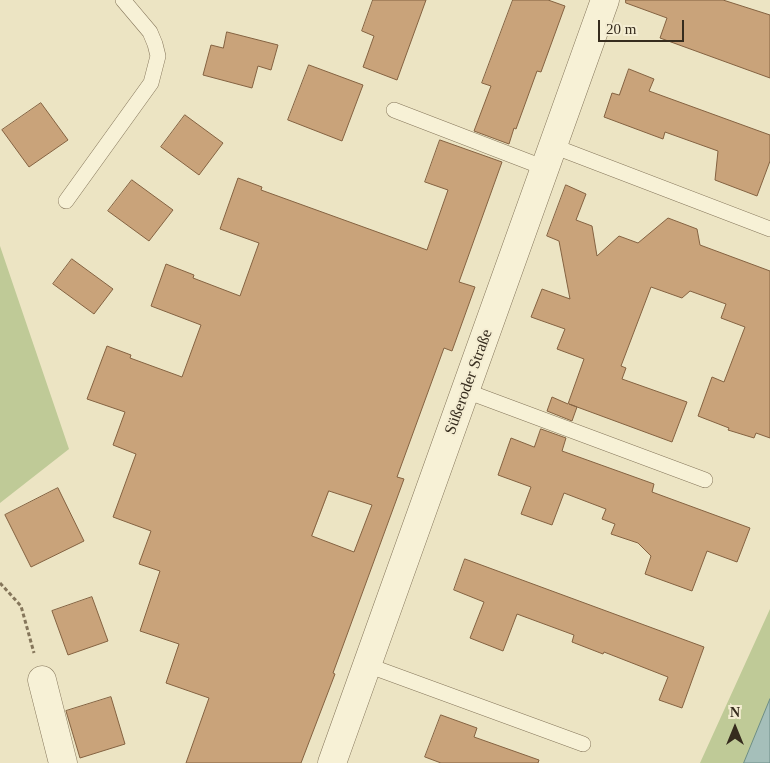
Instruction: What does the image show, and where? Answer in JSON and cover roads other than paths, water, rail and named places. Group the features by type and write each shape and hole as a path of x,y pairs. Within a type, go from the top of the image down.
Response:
{"street":[{"name":"Süßeroder Straße","path":"332,763 605,0"},
{"path":"42,680 63,763"}],"lane":[{"path":"66,202 151,83 158,56 155,44 150,32 123,0"},
{"path":"394,110 549,157 770,229"},
{"path":"466,391 705,480"},
{"path":"367,665 583,744"}],"water":[{"path":"770,699 770,763 744,763"}]}
